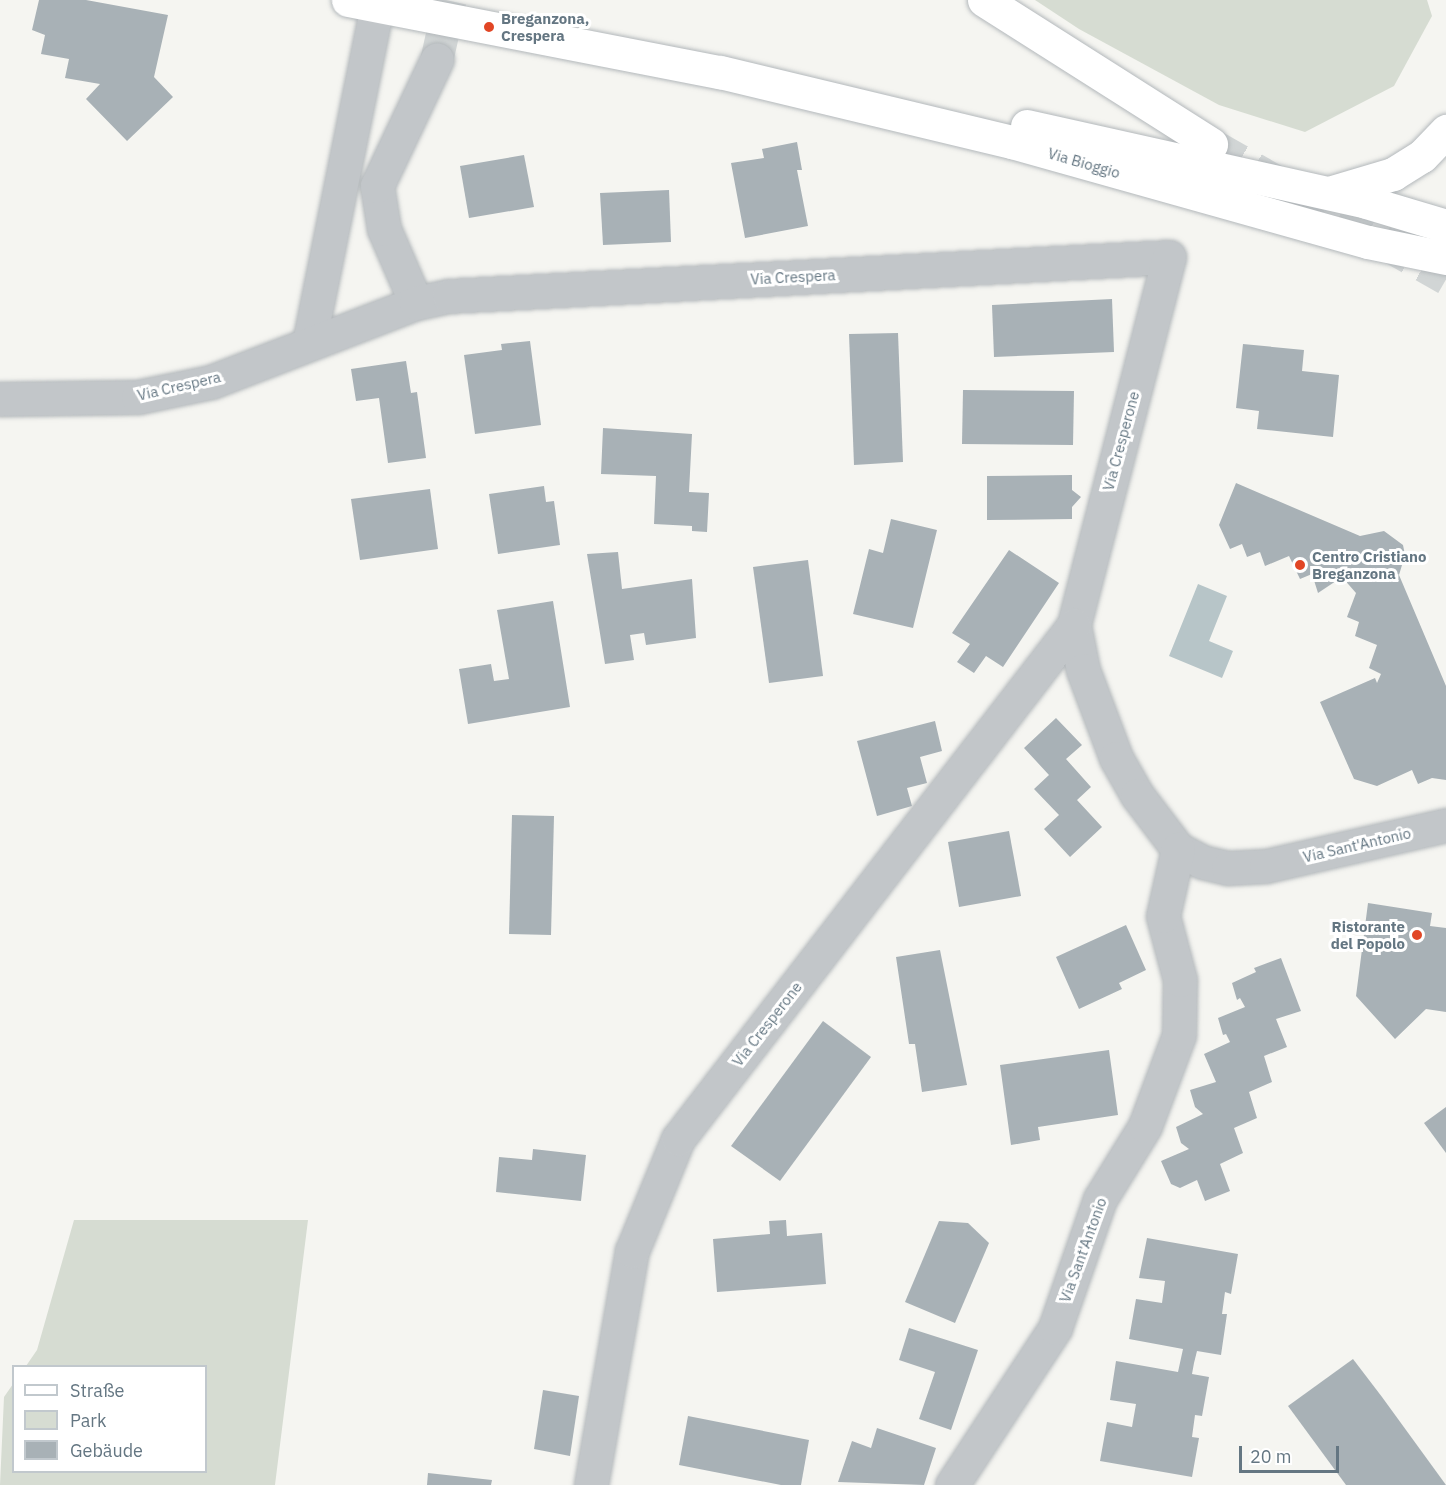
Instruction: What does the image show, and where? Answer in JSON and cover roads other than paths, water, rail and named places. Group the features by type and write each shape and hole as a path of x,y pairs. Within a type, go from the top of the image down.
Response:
{"main road":[{"path":"984,0 1211,144"},
{"name":"Via Bioggio","path":"362,3 720,72 1040,128 1328,193 1446,226"},
{"name":"Via Bioggio","path":"720,72 1012,142 1368,242 1446,258"},
{"path":"1328,193 1394,174 1422,156 1446,131"}],"street":[{"path":"309,343 362,3"},
{"path":"416,303 384,229 377,186 437,59"},
{"name":"Via Crespera","path":"0,399 138,397 211,382 416,303 484,293 1169,257"},
{"name":"Via Cresperone","path":"591,1485 632,1251 678,1139 1074,625 1169,257"},
{"name":"Via Cresperone","path":"1074,625 1097,714 1116,758 1137,795 1178,849"},
{"name":"Via Sant'Antonio","path":"952,1485 1055,1328 1100,1199 1144,1126 1179,1035 1179,980 1163,916 1178,849 1202,862 1228,868 1266,866 1446,825"}],"tunnel":[{"path":"437,59 450,0"},
{"path":"1211,144 1446,278"}],"place":[{"name":"Breganzona, Crespera","path":"489,27"},
{"name":"Centro Cristiano Breganzona","path":"1300,565"},
{"name":"Ristorante del Popolo","path":"1417,935"}]}
